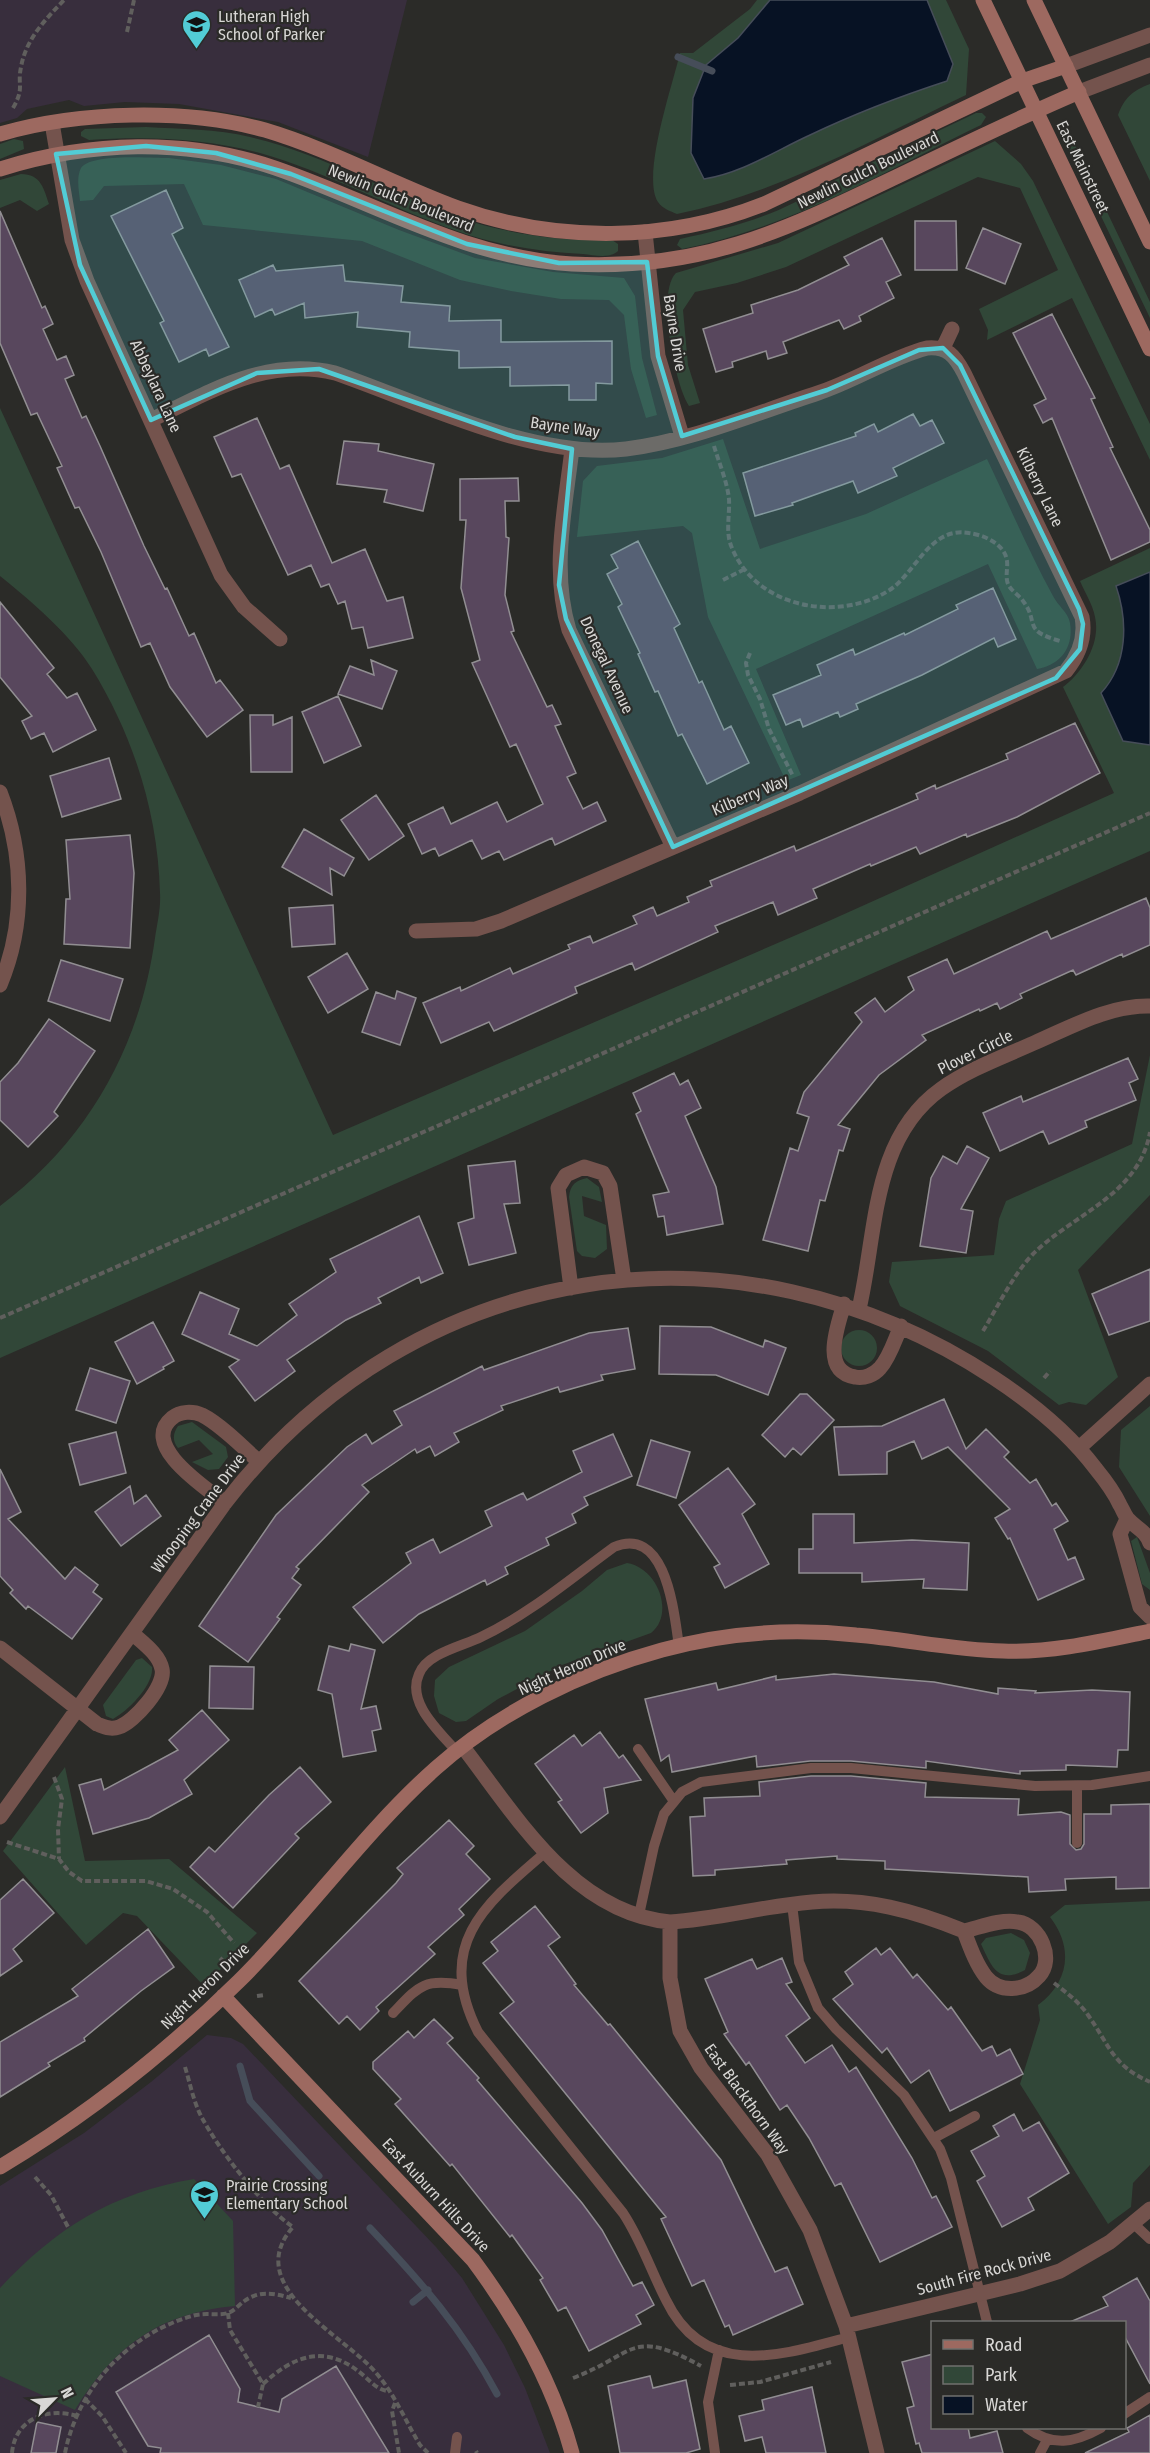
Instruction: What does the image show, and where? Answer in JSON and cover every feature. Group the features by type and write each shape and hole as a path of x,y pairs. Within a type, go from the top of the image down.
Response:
{"street":[{"name":"East Mainstreet","path":"983,0 1150,349"},
{"name":"East Mainstreet","path":"1034,0 1150,242"},
{"name":"Newlin Gulch Boulevard","path":"0,134 52,123 139,116 207,119 245,126 300,142 457,207 488,217 559,230 645,232 723,219 764,204 1022,81 1150,35"},
{"name":"Newlin Gulch Boulevard","path":"0,169 56,154 97,148 146,146 216,153 272,167 467,244 559,263 647,262 707,254 780,232 1036,110 1150,65"},
{"name":"Abbeylara Lane","path":"52,123 70,231 80,266 226,584 244,608 280,639"},
{"name":"Bayne Drive","path":"645,232 658,356 682,436"},
{"path":"943,348 952,329"},
{"name":"Bayne Way","path":"151,420 257,373 288,368 319,369 515,437 572,449 626,449 682,436 833,388 919,350 943,348"},
{"name":"Kilberry Lane","path":"943,348 955,356 960,365 1079,609 1083,624 1080,649"},
{"name":"Donegal Avenue","path":"572,449 559,569 560,596 566,620 673,847"},
{"name":"Kilberry Way","path":"416,931 487,926 673,847 1056,678 1066,671 1080,649"},
{"path":"0,792 14,838 19,888 11,949 0,985"},
{"name":"Plover Circle","path":"859,1309 878,1202 890,1155 905,1126 917,1111 941,1089 985,1065 1103,1013 1130,1006 1150,1006"},
{"path":"571,1288 558,1188 566,1175 584,1167 603,1173 610,1186 624,1280"},
{"name":"Whooping Crane Drive","path":"0,1817 225,1503 259,1462 318,1404 400,1351 464,1319 571,1288 624,1280 693,1278 745,1283 799,1292 844,1304 901,1326 974,1365 1039,1411 1079,1449 1109,1487 1127,1519 1143,1530 1150,1543"},
{"path":"844,1304 833,1353 840,1369 851,1377 867,1376 880,1368 901,1326"},
{"path":"1079,1449 1150,1384"},
{"path":"225,1503 170,1456 163,1441 167,1423 180,1413 204,1416 259,1462"},
{"path":"1127,1519 1120,1534 1140,1607 1150,1617"},
{"name":"Night Heron Drive","path":"0,2167 98,2103 223,1996 409,1795 460,1750 508,1716 554,1691 612,1666 679,1646 724,1637 792,1632 851,1634 974,1649 1027,1651 1073,1647 1150,1631"},
{"path":"0,1648 97,1724 108,1729 117,1728 128,1723 162,1682 163,1671 159,1660 132,1633"},
{"path":"460,1750 562,1869 586,1889 610,1904 639,1916 670,1922 828,1901 867,1903 921,1914 964,1931 1002,1922 1019,1922 1031,1927 1039,1936 1044,1948 1045,1958 1040,1975 1027,1985 1018,1988 1001,1987 994,1983 981,1969 964,1931"},
{"name":"East Blackthorn Way","path":"670,1922 672,1998 686,2044 700,2068 756,2139 789,2189 818,2249 848,2332 877,2453"},
{"name":"East Auburn Hills Drive","path":"223,1996 473,2260 525,2340 548,2388 572,2453"},
{"name":"South Fire Rock Drive","path":"848,2332 1060,2271 1090,2255 1134,2224 1150,2209"}],"lane":[{"path":"460,1750 422,1708 416,1687 423,1668 446,1653 517,1619 614,1547 623,1543 640,1547 650,1553 663,1570 679,1646"},
{"path":"638,1749 673,1800"},
{"path":"639,1916 660,1824 673,1800 701,1782 811,1768 851,1768 996,1784 1077,1786 1150,1776"},
{"path":"1077,1786 1077,1843"},
{"path":"547,1851 498,1892 479,1916 464,1952 462,1985 469,2013 482,2038 630,2223 671,2309 695,2336 719,2350 742,2356 765,2357 848,2332"},
{"path":"792,1904 799,1962 818,2008 836,2029 904,2096 934,2138 951,2178 987,2321"},
{"path":"393,2013 415,1990 427,1983 443,1982 462,1985"},
{"path":"934,2138 975,2116"},
{"path":"1134,2224 1150,2239"},
{"path":"715,2453 708,2402 719,2350"},
{"path":"1126,2413 1150,2397"},
{"path":"1030,2429 1047,2440 1068,2442 1097,2429"},
{"path":"455,2453 457,2437"},
{"path":"1040,2453 1047,2440"}],"path":[{"path":"13,108 21,93 21,66 28,44 64,0"},
{"path":"127,32 134,0"},
{"path":"713,443 729,497 729,541 743,570 763,587 792,602 819,607 848,606 889,591 930,546 941,538 956,532 970,533 985,537 1001,548 1006,558 1008,583 1027,606 1032,624 1042,634 1060,640"},
{"path":"723,580 743,570"},
{"path":"750,653 746,663 748,675 762,704 769,729 794,779"},
{"path":"0,1318 1150,813"},
{"path":"983,1331 1033,1255 1110,1198 1127,1180 1146,1150 1150,1132"},
{"path":"1044,1378 1050,1371"},
{"path":"54,1777 62,1799 58,1829 60,1859 69,1872 82,1881 146,1881 182,1894 207,1912 234,1943"},
{"path":"7,1842 60,1859"},
{"path":"220,1958 227,1965"},
{"path":"1053,1983 1072,1997 1088,2014 1118,2063 1134,2075 1150,2082"},
{"path":"257,1996 264,1995"},
{"path":"185,2067 195,2101 209,2129 267,2205 293,2227 285,2235 279,2260 280,2278 292,2298 377,2373 420,2445 428,2453"},
{"path":"35,2177 51,2195 68,2227"},
{"path":"65,2453 76,2416 99,2377 119,2356 152,2333 194,2315 228,2313 260,2294 269,2293 292,2298"},
{"path":"228,2313 230,2330 262,2384 258,2407"},
{"path":"573,2378 590,2373 628,2349 640,2346 664,2348 701,2366"},
{"path":"262,2384 295,2360 316,2354 331,2356 344,2362 381,2390 388,2391"},
{"path":"730,2385 760,2382 831,2362"},
{"path":"85,2399 102,2416 126,2453"},
{"path":"395,2402 392,2411 399,2453"},
{"path":"12,2453 18,2434 34,2418 54,2412 76,2416"}],"highlighted area":[{"path":"146,146 216,153 291,174 467,244 559,263 647,262 658,356 682,436 827,390 919,350 943,348 960,365 1079,609 1083,624 1080,649 1056,678 673,847 566,619 559,585 572,449 515,437 319,369 257,373 151,420 80,265 56,154"}],"shaded area":[{"name":"Lutheran High School of Parker","path":"0,0 407,0 368,157 278,122 179,104 125,102 84,106 69,100 27,109 17,118 0,123"},
{"name":"Prairie Crossing Elementary School","path":"207,2035 231,2038 243,2044 436,2247 462,2278 504,2345 525,2388 550,2453 0,2453 0,2186 84,2133 151,2082"}],"green space":[{"path":"757,0 946,0 969,49 966,95 789,179 715,205 677,214 669,211 658,202 654,189 653,172 660,129 680,53 693,53 750,9"},
{"path":"1150,84 1150,181 1118,115 1130,95"},
{"path":"976,113 982,113 986,117 981,125 835,197 722,240 682,249 677,245 680,239 736,225 791,205 825,185"},
{"path":"146,127 237,134 277,144 463,219 537,236 612,240 618,244 618,251 611,255 597,256 534,249 485,240 430,221 285,161 239,148 175,139 89,140 81,136 81,132 85,129"},
{"path":"1064,131 1069,132 1150,302 1150,318 1062,135"},
{"path":"14,139 23,141 24,149 0,159 0,144"},
{"path":"995,141 1021,164 1033,181 1150,424 1150,460 1072,298 987,340 988,330 979,309 1058,270 1020,188 978,177 786,267 737,283 695,292 683,310 688,365 700,403 689,406 678,379 670,339 668,299 670,283 676,273 778,243"},
{"path":"109,158 169,158 221,165 276,179 399,230 475,258 553,272 624,278 635,296 642,358 657,415 646,418 631,369 624,315 609,300 561,299 460,280 362,241 203,225 184,184 104,186 93,200 80,201 79,176 81,168 87,163"},
{"path":"21,174 33,177 41,183 49,204 37,211 20,200 0,208 0,180"},
{"path":"0,408 333,1135 831,920 1114,793 1063,687 1089,656 1095,637 1094,612 1080,581 1150,548 1150,851 0,1358 0,1206 59,1152 84,1121 105,1088 123,1053 137,1017 148,978 160,899 158,863 149,805 131,749 107,695 83,656 62,631 0,576"},
{"path":"723,439 760,549 866,514 987,459 1044,579 1055,600 1069,619 1070,640 1064,654 1052,664 1037,669 988,564 756,669 801,775 786,781 708,617 692,533 683,526 577,537 583,481 597,466 662,458"},
{"path":"1150,1055 1150,1195 1078,1270 1118,1377 1086,1405 1069,1402 1059,1405 988,1351 900,1306 889,1282 892,1262 994,1255 999,1219 1006,1201 1132,1144"},
{"path":"587,1178 599,1187 602,1202 582,1196 584,1216 606,1225 607,1249 595,1258 582,1256 577,1251 569,1197 574,1184"},
{"path":"859,1330 872,1335 877,1348 872,1361 859,1366 846,1361 841,1348 846,1335"},
{"path":"1150,1406 1150,1516 1119,1467 1121,1430"},
{"path":"192,1422 226,1447 228,1457 219,1469 208,1470 192,1462 213,1454 199,1440 178,1448 176,1445 174,1437 178,1426"},
{"path":"1137,1537 1150,1573 1150,1590 1142,1584 1131,1541"},
{"path":"627,1563 647,1573 655,1582 660,1593 662,1615 658,1625 651,1633 562,1665 498,1699 466,1721 456,1722 439,1713 434,1696 435,1680 449,1667 525,1631 582,1591 607,1570"},
{"path":"142,1658 152,1667 149,1682 139,1697 119,1715 113,1719 106,1716 103,1705 136,1660"},
{"path":"65,1767 85,1861 169,1859 257,1933 204,1986 137,1916 123,1913 86,1945 3,1851"},
{"path":"1150,1901 1150,2165 1133,2183 1131,2207 1108,2224 1020,2084 1040,2020 1038,2005 1056,1986 1065,1964 1063,1941 1050,1917 1065,1905"},
{"path":"1011,1933 1024,1940 1030,1953 1025,1970 1015,1974 1001,1974 988,1959 981,1944 986,1938"},
{"path":"194,2179 233,2221 235,2306 183,2316 141,2337 106,2368 75,2410 0,2376 0,2288 42,2248 87,2216 137,2194 164,2185"}],"water":[{"path":"770,0 927,0 953,64 947,81 844,120 745,167 704,179 691,153 693,98 706,65 738,38"},
{"path":"1150,572 1150,745 1123,741 1101,693 1110,682 1116,669 1123,642 1123,613 1116,586"}],"building":[{"path":"166,190 183,228 172,234 229,347 209,356 206,349 179,362 160,323 164,321 111,216"},
{"path":"0,211 42,308 45,306 53,324 43,329 57,360 66,356 74,375 65,379 82,418 86,416 144,546 189,636 194,633 216,683 220,680 243,710 207,737 170,687 150,643 141,647 101,552 79,507 75,508 57,468 62,466 37,413 31,415 0,343"},
{"path":"915,221 956,221 957,270 915,270"},
{"path":"983,228 1021,244 1005,284 966,268"},
{"path":"882,238 901,275 886,282 894,298 859,316 861,321 844,329 839,320 783,342 787,353 768,359 766,351 732,362 733,367 716,372 703,329 753,313 751,305 798,290 849,265 844,257"},
{"path":"273,265 276,271 343,265 345,281 403,286 401,302 450,306 449,321 501,320 501,342 612,341 612,384 596,383 596,400 569,400 569,385 510,386 510,367 459,368 459,351 409,347 410,332 357,327 358,312 305,318 304,303 275,315 272,309 255,317 239,280"},
{"path":"1052,314 1095,398 1091,399 1113,447 1110,448 1150,530 1150,542 1111,560 1052,418 1043,423 1034,405 1046,399 1013,333"},
{"path":"913,414 920,426 932,420 944,443 893,468 897,476 858,493 853,481 792,503 793,505 755,516 743,473 856,436 855,433 874,424 878,432"},
{"path":"257,418 280,469 289,465 332,563 365,549 387,601 403,597 413,638 368,648 363,627 352,629 345,601 338,604 329,584 321,587 311,565 288,575 241,474 232,477 214,437"},
{"path":"344,441 379,444 378,451 434,464 423,511 384,502 387,490 337,484"},
{"path":"518,478 519,501 505,501 506,537 509,538 505,595 514,631 511,632 547,707 552,705 561,724 555,726 576,773 567,777 583,809 597,802 606,821 555,845 552,838 504,860 499,851 482,859 472,840 439,856 435,848 422,854 408,824 443,807 451,824 497,802 507,822 543,804 516,744 510,747 472,663 480,660 461,588 466,520 460,520 460,479"},
{"path":"638,541 680,624 674,628 699,683 702,681 724,730 731,726 749,763 707,784 682,734 678,736 658,691 655,692 638,654 640,653 618,607 622,604 607,574 618,568 611,555"},
{"path":"993,588 1016,639 998,647 994,638 922,675 856,704 858,709 840,717 838,712 803,727 800,719 786,725 773,695 821,675 817,665 853,649 855,655 904,633 905,635 958,609 956,605"},
{"path":"0,602 54,668 47,674 67,698 77,693 96,730 53,752 44,733 31,739 22,721 32,716 0,677"},
{"path":"371,660 397,671 382,709 338,694 350,666 374,675"},
{"path":"338,696 361,746 324,763 302,712"},
{"path":"250,715 273,715 273,725 292,717 292,772 251,772"},
{"path":"1075,723 1100,773 1017,817 967,837 966,834 920,854 916,847 871,866 870,864 813,889 817,898 778,915 773,902 715,926 718,932 635,970 632,963 575,987 577,993 494,1031 489,1022 441,1043 423,1003 460,987 461,991 510,968 513,974 570,949 568,945 590,936 593,943 637,924 633,916 653,907 657,916 689,902 687,897 712,886 710,881 794,846 796,851 918,799 916,794 935,785 936,789 1008,759 1006,754"},
{"path":"109,758 121,799 62,817 50,776"},
{"path":"376,795 404,836 369,860 341,820"},
{"path":"304,829 354,858 344,876 330,868 332,895 282,867"},
{"path":"130,835 134,873 130,948 64,944 66,899 70,899 66,840"},
{"path":"1146,898 1150,908 1150,945 1123,957 1122,954 1076,975 1073,970 1020,994 1022,998 1000,1009 997,1003 980,1011 979,1009 922,1035 926,1040 879,1075 838,1125 850,1129 843,1151 839,1150 825,1201 820,1200 808,1251 763,1240 790,1148 798,1151 809,1117 797,1113 804,1092 862,1022 855,1013 875,998 885,1012 914,990 908,977 947,959 954,974 1047,931 1051,939"},
{"path":"333,905 335,944 292,947 289,908"},
{"path":"347,953 368,989 328,1013 308,977"},
{"path":"61,960 123,979 110,1021 48,1001"},
{"path":"397,991 416,998 400,1045 362,1032 376,992 395,999"},
{"path":"49,1019 95,1051 54,1112 58,1116 28,1147 0,1120 0,1082 18,1063"},
{"path":"1128,1058 1138,1079 1129,1083 1136,1100 1085,1121 1087,1127 1049,1144 1043,1131 1000,1151 983,1113 1021,1096 1023,1102"},
{"path":"674,1073 680,1085 688,1080 701,1108 685,1116 716,1187 723,1224 667,1235 664,1216 658,1217 653,1195 669,1192 636,1114 641,1111 633,1093"},
{"path":"967,1146 989,1158 961,1209 973,1211 966,1253 920,1246 931,1178 943,1156 957,1164"},
{"path":"515,1161 520,1203 504,1204 516,1253 469,1265 458,1223 474,1218 468,1166"},
{"path":"419,1216 443,1273 421,1283 419,1277 378,1298 381,1303 346,1320 287,1360 295,1371 255,1401 229,1367 239,1360 182,1334 200,1292 239,1309 229,1334 257,1346 297,1315 289,1304 336,1272 330,1259"},
{"path":"1150,1269 1150,1321 1109,1335 1092,1294"},
{"path":"153,1322 174,1361 137,1384 115,1342"},
{"path":"660,1326 711,1327 763,1347 765,1340 786,1348 768,1395 716,1375 659,1374"},
{"path":"628,1328 635,1369 601,1375 603,1380 560,1392 558,1387 501,1406 503,1410 454,1433 459,1442 435,1456 430,1446 417,1453 415,1449 362,1485 369,1492 296,1567 299,1569 292,1578 301,1585 277,1617 280,1619 248,1662 199,1626 276,1515 347,1447 366,1434 372,1444 402,1425 394,1411 482,1366 484,1370 589,1333"},
{"path":"90,1368 130,1381 116,1423 76,1410"},
{"path":"800,1394 807,1394 834,1420 801,1455 793,1448 785,1457 762,1435"},
{"path":"944,1399 966,1449 986,1429 1009,1452 1004,1457 1030,1483 1036,1479 1052,1506 1056,1503 1068,1521 1054,1529 1068,1560 1075,1557 1084,1579 1038,1600 1010,1538 1008,1539 995,1518 1010,1509 948,1447 922,1459 914,1441 887,1452 887,1474 839,1475 834,1427 882,1426"},
{"path":"116,1432 126,1473 80,1485 69,1444"},
{"path":"613,1434 632,1476 584,1497 588,1505 572,1514 576,1523 546,1538 549,1545 505,1567 508,1574 487,1585 485,1580 419,1614 383,1643 353,1607 411,1563 406,1553 433,1539 440,1553 492,1526 485,1511 523,1493 527,1500 582,1472 573,1451"},
{"path":"651,1440 690,1452 676,1498 637,1485"},
{"path":"728,1468 755,1504 742,1514 769,1564 725,1588 714,1567 720,1564 679,1505"},
{"path":"0,1469 21,1512 8,1519 65,1579 75,1567 98,1585 93,1592 102,1599 72,1639 28,1606 26,1609 10,1593 13,1590 0,1576"},
{"path":"130,1486 134,1504 146,1495 161,1516 121,1546 95,1512"},
{"path":"813,1514 854,1514 854,1543 912,1540 969,1543 967,1590 923,1588 924,1579 862,1582 862,1573 799,1573 799,1549 813,1549"},
{"path":"351,1644 375,1650 361,1709 376,1706 381,1729 372,1731 376,1751 343,1757 332,1694 318,1690 329,1646 349,1651"},
{"path":"210,1666 254,1667 253,1709 209,1708"},
{"path":"834,1674 934,1682 998,1694 998,1688 1036,1691 1035,1693 1092,1690 1130,1692 1128,1750 1118,1750 1117,1767 1066,1765 1066,1770 1020,1771 1020,1774 926,1761 926,1768 851,1761 810,1761 757,1767 756,1756 672,1772 669,1755 661,1761 645,1699 716,1683 718,1690 776,1676 776,1680"},
{"path":"202,1710 229,1740 184,1780 192,1794 149,1818 93,1834 79,1785 101,1779 104,1790 178,1750 169,1740"},
{"path":"600,1732 619,1758 623,1755 641,1780 604,1788 608,1813 581,1833 558,1802 562,1800 535,1764 574,1735 582,1746"},
{"path":"300,1767 331,1802 295,1834 299,1838 233,1908 190,1867 209,1847 215,1852 269,1795"},
{"path":"811,1776 851,1776 926,1783 925,1797 1019,1799 1018,1815 1061,1812 1070,1815 1070,1844 1076,1850 1081,1849 1084,1844 1084,1814 1111,1814 1111,1805 1150,1804 1150,1888 1116,1889 1116,1877 1065,1879 1066,1890 1029,1892 1028,1877 885,1869 885,1861 837,1859 837,1856 786,1860 787,1864 715,1870 715,1875 693,1876 690,1817 705,1816 704,1798 760,1796 759,1782"},
{"path":"449,1820 474,1846 466,1854 490,1879 459,1909 464,1915 428,1947 435,1954 376,2007 379,2011 360,2030 347,2016 339,2024 299,1981 396,1883 403,1874 397,1868"},
{"path":"23,1879 54,1913 13,1949 22,1961 0,1976 0,1900"},
{"path":"535,1906 560,1937 548,1946 576,1984 574,1985 608,2025 610,2024 721,2160 775,2272 787,2267 803,2304 733,2335 729,2325 725,2327 704,2280 692,2286 661,2219 666,2217 500,2013 514,2002 483,1963 498,1951 491,1942"},
{"path":"148,1929 174,1967 84,2038 85,2041 48,2063 50,2066 0,2097 0,2042 78,1996 72,1989"},
{"path":"876,1948 881,1955 890,1948 913,1978 917,1974 948,2010 951,2007 982,2051 992,2046 997,2056 1010,2049 1023,2074 950,2111 929,2070 911,2083 887,2048 882,2053 833,1999 853,1984 845,1972"},
{"path":"782,1958 792,1982 786,1984 810,2018 786,2036 805,2063 832,2045 849,2072 856,2067 912,2158 932,2198 936,2196 952,2227 880,2262 841,2183 835,2186 809,2138 787,2105 780,2110 749,2062 746,2065 724,2034 728,2032 705,1979 752,1959 757,1969"},
{"path":"434,2019 453,2038 447,2043 479,2078 477,2080 582,2203 602,2230 633,2286 642,2282 654,2305 636,2315 641,2324 589,2351 566,2307 558,2311 540,2280 543,2278 512,2235 510,2237 452,2164 450,2166 395,2104 401,2099 373,2069 373,2062 408,2031 414,2038"},
{"path":"1014,2114 1023,2131 1039,2122 1069,2173 1028,2198 1034,2210 1002,2227 977,2181 985,2176 971,2151 999,2136 993,2126"},
{"path":"1137,2278 1150,2301 1150,2384 1126,2339 1126,2321 1072,2321 1108,2306 1103,2297"},
{"path":"209,2335 240,2389 238,2402 279,2412 282,2399 336,2366 389,2453 160,2453 161,2448 148,2446 116,2392"},
{"path":"931,2355 931,2429 968,2429 970,2438 997,2431 1003,2453 922,2453 919,2443 916,2444 907,2408 914,2406 902,2362"},
{"path":"650,2376 653,2388 686,2380 700,2449 686,2453 620,2453 608,2386"},
{"path":"812,2387 826,2453 766,2453 762,2437 745,2441 739,2416 764,2410 762,2400"},
{"path":"1150,2415 1150,2453 1085,2453 1129,2432 1127,2428"},
{"path":"37,2422 61,2427 56,2453 31,2453"}],"waterway":[{"path":"678,57 712,71"},
{"path":"240,2066 250,2101 319,2176"},
{"path":"370,2228 440,2306 470,2348 497,2394"},
{"path":"413,2302 428,2290"}],"place":[{"name":"Lutheran High School of Parker","path":"197,50"},
{"name":"Prairie Crossing Elementary School","path":"205,2220"}]}
